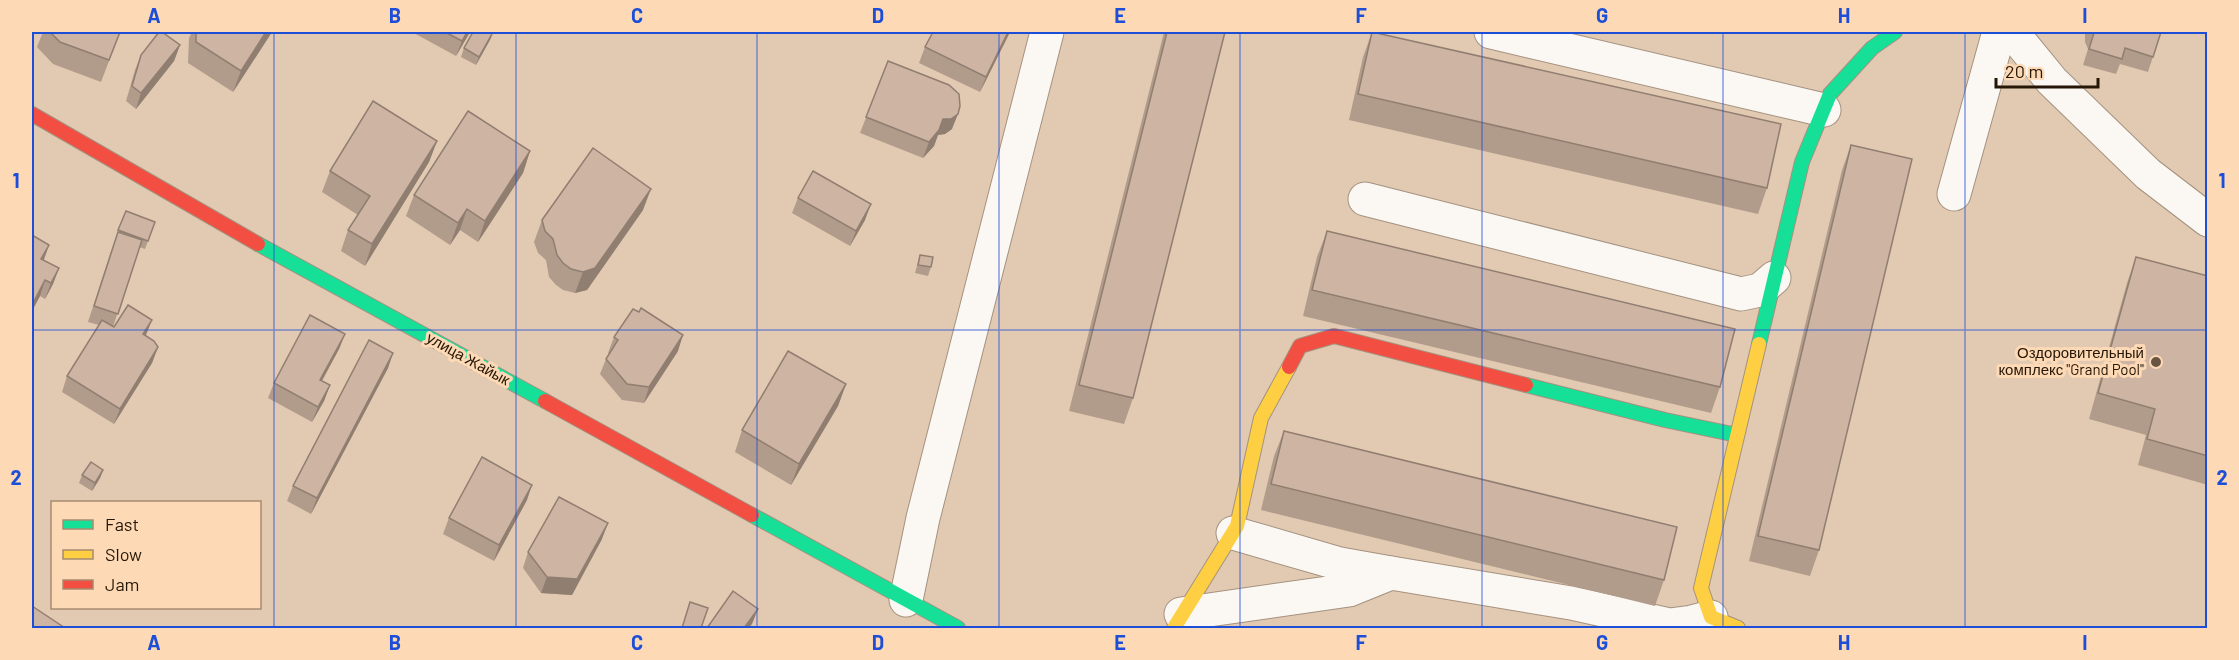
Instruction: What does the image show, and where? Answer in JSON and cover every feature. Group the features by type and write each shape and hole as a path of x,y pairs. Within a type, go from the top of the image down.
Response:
{"street":[{"path":"906,600 923,518 1047,32"},
{"path":"1491,32 1824,110"},
{"path":"1725,623 1701,588 1802,162 1830,94 1872,48 1895,32"},
{"path":"1954,194 1999,32"},
{"path":"2012,32 2052,81 2148,174 2208,220"},
{"name":"улица Жайык","path":"32,114 238,232 958,628"},
{"path":"1365,199 1741,294 1760,290 1774,278"},
{"path":"1177,621 1233,533 1240,515 1261,417 1300,346 1334,336 1665,420 1737,435"},
{"path":"1233,533 1340,564 1571,603 1670,625 1692,622 1725,623"},
{"path":"1177,621 1349,590 1391,573"}],"building":[{"path":"50,32 120,32 109,60 60,42"},
{"path":"159,32 180,45 141,93 132,86 141,55"},
{"path":"196,32 266,32 241,71 196,42"},
{"path":"445,32 467,32 462,41"},
{"path":"473,32 493,32 479,57 464,48"},
{"path":"933,32 1008,32 986,77 925,47"},
{"path":"1167,32 1225,32 1133,398 1079,385"},
{"path":"1372,32 1781,124 1767,188 1358,94"},
{"path":"2093,32 2161,32 2153,57 2125,48 2122,59 2089,49"},
{"path":"888,61 949,85 959,94 958,114 951,119 943,119 939,130 929,142 866,117"},
{"path":"373,101 437,141 372,244 348,230 370,196 330,171"},
{"path":"468,111 530,151 485,221 467,209 458,223 414,195"},
{"path":"1851,145 1912,159 1819,550 1758,536"},
{"path":"593,148 651,189 595,268 583,272 571,269 563,263 557,255 553,239 545,231 542,220"},
{"path":"813,171 871,204 856,231 798,198"},
{"path":"126,211 155,222 148,241 118,230"},
{"path":"1327,231 1735,329 1720,387 1312,290"},
{"path":"118,232 142,240 118,314 94,306"},
{"path":"32,235 49,245 41,259 59,268 51,283 45,280 32,305"},
{"path":"920,255 933,257 931,267 918,265"},
{"name":"Оздоровительный комплекс \"Grand Pool\"","path":"2136,257 2208,276 2208,456 2147,439 2155,409 2098,393"},
{"path":"128,305 152,320 143,334 154,341 158,347 120,409 67,376 102,320 114,327"},
{"path":"641,308 683,335 649,387 627,384 606,359 618,340 614,337 633,309 639,312"},
{"path":"310,315 345,334 320,380 330,385 318,407 274,383"},
{"path":"369,340 393,353 317,498 293,486"},
{"path":"788,351 846,384 799,464 742,430"},
{"path":"1284,431 1677,527 1664,580 1271,484"},
{"path":"482,457 532,485 499,545 449,518"},
{"path":"91,462 103,470 95,483 82,475"},
{"path":"559,497 608,523 577,579 547,577 528,552"},
{"path":"733,591 758,609 744,628 707,628"},
{"path":"690,602 708,608 701,628 682,628"},
{"path":"32,606 65,628 32,628"}],"traffic: fast":[{"path":"1759,344 1802,162 1830,94 1872,48 1895,32"},
{"path":"258,244 545,401"},
{"path":"1526,385 1665,420 1737,435"},
{"path":"752,515 958,628"}],"traffic: slow":[{"path":"1738,628 1711,617 1701,588 1759,344"},
{"path":"1174,628 1237,526 1261,418 1289,367"}],"traffic: jam":[{"path":"32,114 258,244"},
{"path":"1289,367 1300,346 1334,336 1526,385"},
{"path":"545,401 752,515"}],"place":[{"name":"Оздоровительный комплекс \"Grand Pool\"","path":"2156,362"}]}
